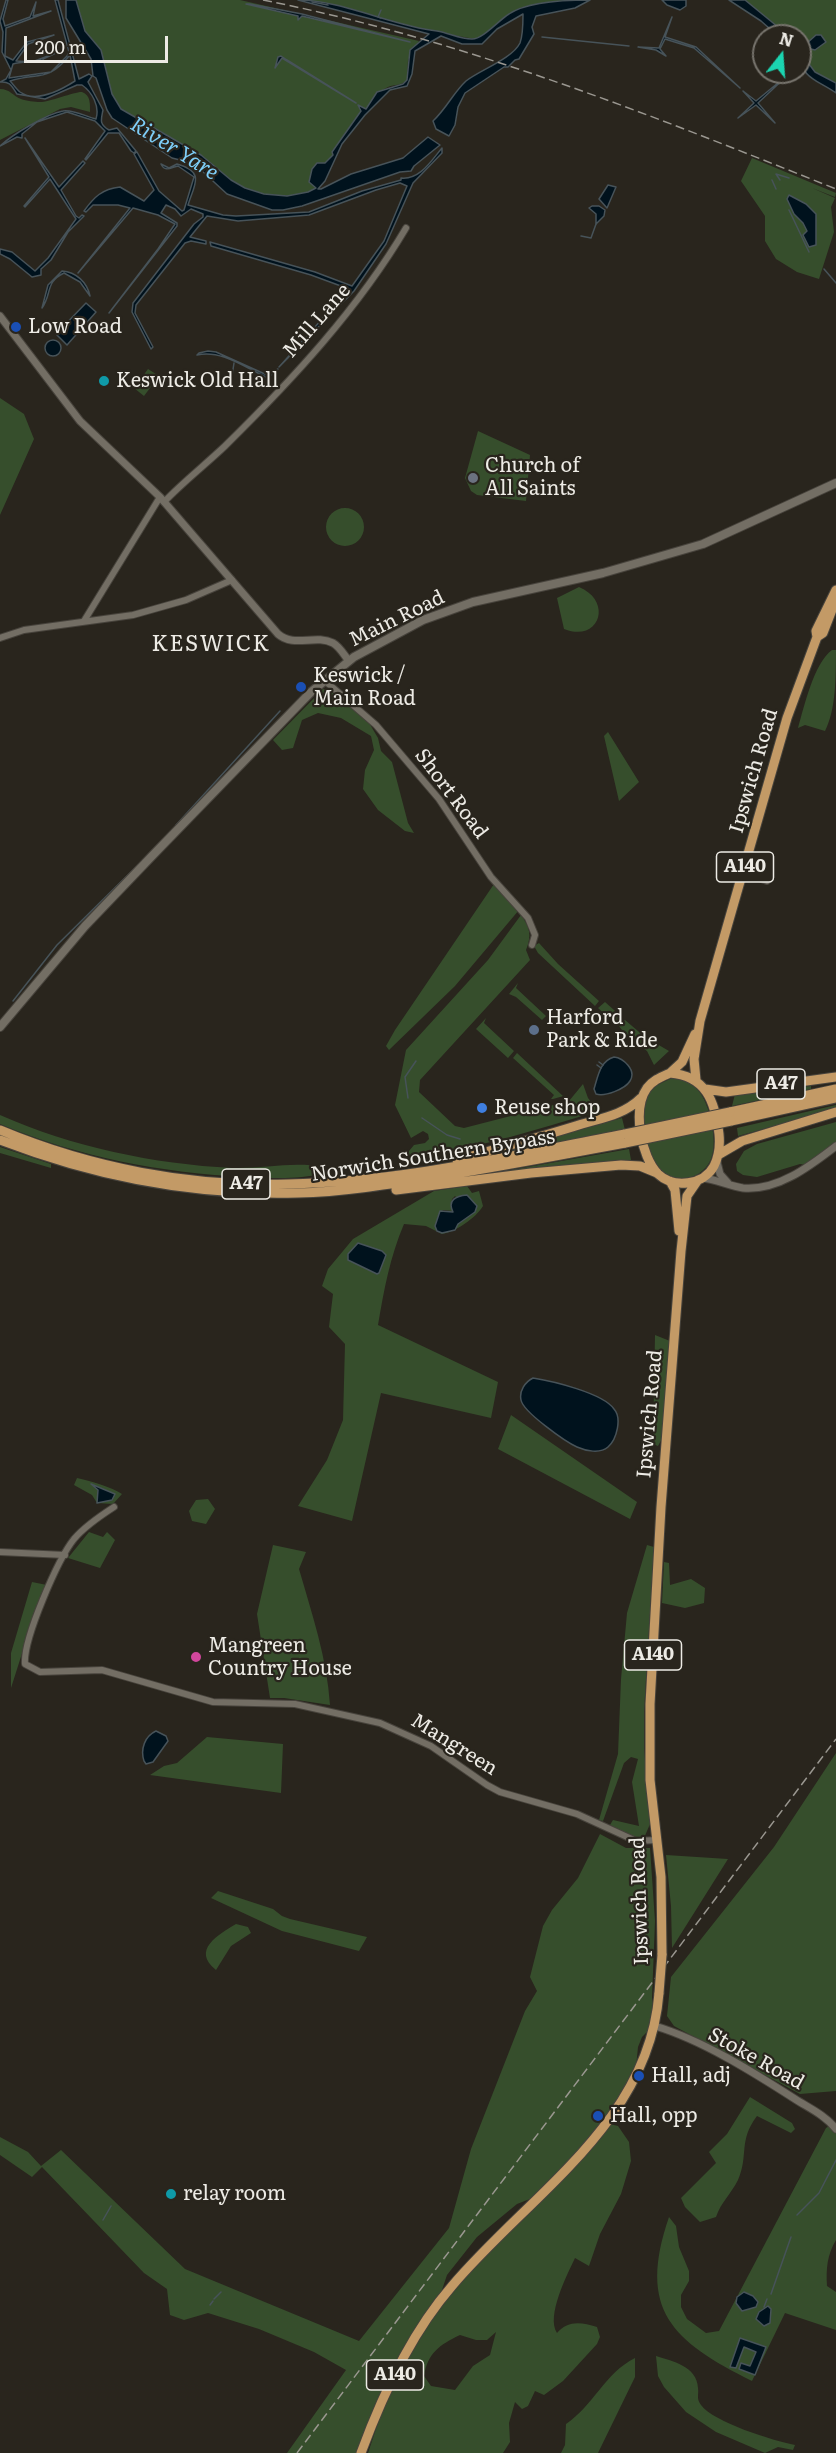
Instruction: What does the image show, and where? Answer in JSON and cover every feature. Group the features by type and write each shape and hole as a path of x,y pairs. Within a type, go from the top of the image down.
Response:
{"highway":[{"name":"Ipswich Road","path":"670,1073 682,1062 700,1021 787,718 817,636 817,629 836,590"},
{"name":"Ipswich Road","path":"817,636 823,633 836,600"},
{"name":"Ipswich Road","path":"696,1080 694,1059 700,1021"},
{"path":"670,1073 696,1080 705,1089 717,1122 717,1157 710,1171 700,1179 684,1184 670,1181 657,1173 644,1148 641,1136 639,1107 641,1098 651,1083 670,1073"},
{"name":"A47","path":"705,1089 726,1092 836,1077"},
{"name":"Norwich Southern Bypass","path":"730,1117 836,1089"},
{"name":"A47","path":"318,1183 415,1169 527,1142 616,1114 634,1105 641,1098"},
{"name":"Norwich Southern Bypass","path":"0,1140 61,1162 137,1181 237,1193 300,1193 352,1190 449,1175 730,1117 836,1098"},
{"name":"A47","path":"717,1157 742,1141 836,1112"},
{"name":"Norwich Southern Bypass","path":"0,1131 58,1152 161,1176 257,1185 364,1179 625,1138"},
{"name":"A47","path":"237,1193 283,1197 337,1197 531,1173 621,1165 640,1166 657,1173"},
{"name":"Ipswich Road","path":"361,2453 392,2382 440,2302 490,2246 580,2155 608,2122 632,2084 655,2026 660,1992 662,1906 650,1780 650,1704 661,1508 681,1251 687,1196 700,1179"},
{"name":"Ipswich Road","path":"670,1181 675,1190 681,1251"}],"main road":[{"name":"Main Road","path":"0,1027 85,926 324,680 349,661 438,614 473,602 603,573 703,544 836,483"}],"street":[{"name":"Mill Lane","path":"84,621 162,499 225,446 313,352 363,295 387,262 406,228"},
{"path":"0,316 80,421 162,499 281,637 289,640 318,639 331,642 349,661"},
{"path":"0,638 24,630 84,621 110,620 133,615 186,600 232,580"},
{"name":"Short Road","path":"324,680 376,725 439,799 491,877 528,918 534,928 532,942 542,942"},
{"path":"744,873 768,881"},
{"path":"700,1179 749,1188 782,1180 806,1168 836,1146"},
{"path":"717,1157 720,1174 730,1185"},
{"name":"Mangreen","path":"114,1507 90,1523 74,1540 65,1555 43,1601 27,1648 26,1664 34,1671 102,1670 213,1702 295,1704 380,1722 431,1746 500,1792 577,1814 636,1841 657,1840"},
{"path":"0,1552 65,1555"},
{"name":"Stoke Road","path":"655,2026 682,2037 752,2073 815,2111 836,2129"}],"green space":[{"path":"76,0 240,0 419,41 408,60 407,80 381,91 367,109 358,106 361,111 332,152 333,155 322,163 316,188 287,196 264,194 245,188 231,180 201,155 121,109 112,94 101,50 85,31"},
{"path":"305,0 570,0 520,8 483,36 475,39 430,31"},
{"path":"742,0 836,0 836,83 820,76 812,69 812,24 773,24"},
{"path":"0,89 23,100 38,102 82,92 85,93 90,103 90,112 71,107 60,109 0,140"},
{"path":"752,158 836,193 835,197 812,188 835,198 831,207 834,232 819,279 797,272 776,259 765,241 765,216 741,181"},
{"path":"148,369 159,376 144,396 134,388"},
{"path":"0,398 24,414 34,439 0,515"},
{"path":"478,431 530,455 526,501 477,495 471,491 465,478"},
{"path":"345,508 359,513 364,527 359,541 345,546 331,541 326,527 331,513"},
{"path":"579,587 590,593 599,610 594,626 576,632 564,629 557,598"},
{"path":"832,650 836,650 836,671 835,692 829,723 825,731 805,725 798,728 815,675"},
{"path":"323,689 332,690 368,721 378,738 381,751 392,762 408,823 414,833 405,831 378,810 363,789 365,770 374,750 371,736 341,718 318,713 302,720 293,748 282,750 273,740"},
{"path":"608,732 639,782 619,801 604,736"},
{"path":"494,884 519,910 455,986 389,1050 386,1046 395,1030"},
{"path":"521,915 529,932 526,950 530,960 420,1080 419,1092 455,1126 464,1128 569,1101 583,1084 588,1098 598,1111 480,1145 408,1158 409,1151 414,1145 425,1143 429,1139 428,1134 423,1131 411,1138 395,1105 406,1050 488,960"},
{"path":"539,943 558,964 599,1001 595,1006 538,953 534,946"},
{"path":"518,983 516,988 546,1016 542,1020 516,997 509,994"},
{"path":"605,1002 623,1018 617,1025 598,1008"},
{"path":"486,1018 484,1023 514,1051 508,1058 476,1029"},
{"path":"625,1020 645,1037 669,1051 654,1065 647,1051 628,1038 619,1026"},
{"path":"517,1053 563,1096 567,1095 553,1099 551,1099 554,1095 513,1058"},
{"path":"672,1078 691,1084 703,1097 711,1121 714,1147 711,1159 701,1172 678,1179 663,1173 652,1160 646,1141 644,1123 646,1101 651,1088"},
{"path":"811,1086 811,1089 732,1106 735,1094"},
{"path":"836,1105 836,1109 738,1136 737,1128"},
{"path":"0,1115 84,1145 143,1158 232,1168 312,1165 323,1167 324,1173 295,1178 265,1178 183,1172 152,1167 90,1154 30,1136 0,1124"},
{"path":"622,1118 625,1130 486,1158 486,1156"},
{"path":"836,1122 836,1142 806,1165 800,1164 757,1177 743,1175 737,1171 736,1164 744,1151 757,1144"},
{"path":"0,1147 51,1164 51,1168 0,1153"},
{"path":"629,1149 631,1160 460,1179"},
{"path":"467,1186 472,1193 479,1191 483,1206 470,1220 455,1229 458,1224 473,1214 455,1196 452,1199 453,1211 443,1210 435,1226 454,1230 447,1233 442,1234 426,1226 404,1224 388,1273 378,1325 498,1382 491,1418 381,1393 352,1521 298,1506 327,1460 343,1420 345,1344 329,1327 333,1294 322,1286 328,1269 353,1239 434,1191","holes":["382,1251 386,1255 376,1274 348,1254"]},
{"path":"655,1335 670,1341 664,1435 658,1446 653,1444"},
{"path":"511,1415 637,1502 630,1519 498,1449"},
{"path":"77,1478 122,1494 113,1504 97,1503 92,1495 74,1485"},
{"path":"208,1499 215,1509 206,1524 192,1521 189,1511 196,1500"},
{"path":"89,1532 103,1537 107,1532 115,1540 100,1568 68,1558"},
{"path":"273,1545 306,1552 299,1569 322,1653 330,1705 270,1698 257,1614"},
{"path":"647,1545 654,1547 644,1712 644,1748 650,1824 644,1838 633,1837 610,1825 613,1820 639,1826 632,1782 638,1759 631,1757 624,1763 603,1821 599,1820 618,1754 627,1613"},
{"path":"664,1562 669,1563 670,1585 691,1579 705,1588 704,1603 685,1608 662,1603"},
{"path":"32,1582 47,1585 39,1600 11,1688 11,1653"},
{"path":"207,1737 283,1744 281,1793 150,1775 164,1766 177,1763"},
{"path":"836,1753 836,2091 800,2094 674,2026 667,2016 671,1977 774,1847"},
{"path":"600,1834 626,1848 650,1848 655,1921 652,1998 654,2013 650,2029 642,2037 638,2047 636,2067 618,2101 583,2147 535,2197 517,2204 477,2237 447,2275 440,2296 357,2453 287,2453 346,2370 314,2352 259,2329 208,2313 184,2320 170,2315 167,2289 144,2273 42,2167 32,2177 0,2155 0,2137 28,2152 41,2166 61,2150 185,2269 359,2341 449,2228 471,2149 525,2011 537,1991 530,1977 543,1926 552,1910 578,1878"},
{"path":"666,1855 728,1859 672,1948 671,1906"},
{"path":"218,1891 273,1909 290,1919 367,1937 359,1951 282,1931 211,1898"},
{"path":"236,1924 248,1927 251,1933 231,1946 216,1970 209,1963 206,1956 207,1950 215,1938"},
{"path":"750,2097 792,2123 795,2129 791,2133 757,2116 748,2133 738,2180 716,2217 700,2222 685,2207 681,2198 716,2163 709,2152 727,2134"},
{"path":"610,2124 618,2126 629,2142 631,2161 621,2194 600,2234 589,2266 575,2258 559,2296 554,2316 557,2333 575,2323 597,2327 600,2337 597,2344 563,2381 544,2395 535,2391 528,2406 522,2409 515,2402 509,2423 510,2442 503,2453 368,2453 381,2414 399,2373 445,2298","holes":["496,2332 490,2355 473,2366 455,2390 431,2386 424,2376 428,2361 436,2351 446,2342 460,2335 476,2340 487,2340"]},
{"path":"829,2126 836,2132 836,2240 829,2257 827,2286 836,2292 836,2330 785,2313 752,2381 701,2352 682,2336 668,2319 660,2299 657,2276 660,2249 669,2217 676,2226 679,2247 689,2271 689,2281 681,2295 681,2307 687,2319 706,2333 719,2331"},
{"path":"656,2356 683,2366 693,2374 697,2381 701,2405 718,2418 745,2430 795,2445 793,2450 778,2447 765,2453 716,2432 686,2412 664,2387 658,2376"},
{"path":"635,2358 635,2377 598,2453 561,2453 565,2445 566,2424 584,2408 615,2372"}],"water":[{"path":"6,0 8,0 3,19 5,26 30,17 36,2 33,16 51,11 6,28 5,56 13,60 27,42 54,35 28,44 16,61 30,62 13,64 9,78 51,72 69,52 55,0 58,0 79,79 89,74 92,76 88,82 103,110 102,124 109,130 117,128 136,151 134,153 131,151 119,133 108,133 86,160 105,131 95,121 67,112 37,122 22,134 22,138 17,137 0,146 30,125 56,113 71,111 96,119 97,114 94,100 82,85 45,99 17,94 9,84 0,82 6,79 11,70 2,52 3,32 0,21","holes":["70,55 75,81 41,96 26,95 10,81 55,70"]},
{"name":"River Yare","path":"66,0 76,0 85,31 101,50 112,94 121,109 201,155 231,180 245,188 264,194 287,196 316,188 309,182 312,169 317,163 325,163 333,155 332,152 361,111 358,105 366,109 377,92 403,84 407,80 410,50 429,34 298,0 332,4 402,24 472,39 486,33 509,14 526,6 559,1 590,0 575,8 536,16 532,27 534,34 519,59 465,93 449,136 436,129 433,121 466,81 516,49 522,36 523,14 497,29 482,44 462,44 441,36 415,51 412,74 407,86 390,90 365,115 342,144 325,181 318,189 351,174 403,158 428,137 440,145 411,171 400,172 302,206 272,210 227,194 201,170 184,161 172,158 112,118 96,78 93,76 91,59 66,18"},
{"path":"662,0 686,0 686,6 680,10 667,5"},
{"path":"729,0 745,0 774,24 764,24"},
{"path":"246,4 302,14 410,42 302,16 298,20 298,16"},
{"path":"672,17 665,37 696,47 740,88 694,48 665,39 660,49 666,56 656,50 638,47 659,48"},
{"path":"816,35 821,35 826,42 815,50 812,49 812,39"},
{"path":"281,56 356,103 282,58 275,68 278,57"},
{"path":"812,68 815,72 836,83 836,93 812,78"},
{"path":"778,84 758,103 775,123 756,105 738,118 754,103 743,91 756,101"},
{"path":"25,138 59,187 83,161 85,163 61,190 76,216 79,218 84,216 68,232 51,260 41,269 41,275 32,277 0,254 0,249 12,252 35,271 48,258 76,219 50,179 24,206 49,177"},
{"path":"442,148 442,153 413,183 386,244 354,291 279,367 349,289 311,275 211,246 210,242 315,272 352,286 384,241 407,186 400,183 376,190 309,215 238,221 207,216 190,237 206,241 206,244 191,241 185,243 136,305 135,313 153,347 151,349 132,312 133,303 194,224 203,217 203,214 191,209 181,216 175,209 166,205 161,213 177,223 177,226 109,313 175,224 158,215 133,208 78,273 130,208 118,205 93,205 86,212 84,211 91,202 99,194 114,188 120,187 144,201 154,190 134,154 137,152 159,191 182,211 194,177 178,166 167,169 161,164 169,168 177,164 186,167 195,175 195,185 188,205 223,215 236,216 309,212 362,191 414,176 424,169"},
{"path":"608,185 616,187 607,208 599,199"},
{"path":"789,195 806,204 816,214 816,245 809,247 803,235 807,231 794,214 787,199"},
{"path":"599,206 605,210 604,216 596,224 596,214 589,208"},
{"path":"62,271 72,273 80,279 90,296 80,282 64,273 51,284 42,308 48,285"},
{"path":"86,303 96,312 67,345 56,334"},
{"path":"50,340 56,340 61,348 59,354 50,356 45,351 45,345"},
{"path":"208,351 216,352 267,375 278,369 268,378 224,357 197,355"},
{"path":"614,1057 628,1065 632,1077 624,1087 614,1092 596,1094 594,1089 600,1070 609,1059"},
{"path":"467,1195 477,1206 475,1212 458,1224 455,1230 442,1233 437,1231 435,1226 440,1211 453,1212 451,1204 454,1199"},
{"path":"358,1243 382,1251 386,1255 379,1273 348,1260 348,1254"},
{"path":"533,1378 589,1393 608,1403 618,1418 614,1439 608,1447 601,1451 581,1448 564,1439 529,1412 521,1400 521,1393 527,1382"},
{"path":"91,1484 115,1494 112,1500 97,1503 98,1490"},
{"path":"156,1731 166,1736 168,1741 153,1762 146,1764 143,1756 144,1743"},
{"path":"744,2292 753,2296 758,2302 756,2307 742,2311 736,2303 737,2297"},
{"path":"768,2306 771,2309 770,2323 764,2326 756,2319 759,2312"},
{"path":"740,2338 766,2347 755,2375 739,2369 741,2363 750,2366 756,2352 744,2347 736,2368 730,2367"}],"waterway":[{"path":"312,2 328,5"},
{"path":"381,10 378,17 381,18"},
{"path":"542,37 629,46"},
{"path":"780,180 776,174 789,178"},
{"path":"772,180 776,189"},
{"path":"789,210 809,252"},
{"path":"581,236 591,238 596,224"},
{"path":"824,269 836,283"},
{"path":"232,376 234,363"},
{"path":"176,825 280,711"},
{"path":"13,1001 57,945 140,863"},
{"path":"408,1098 405,1077 416,1061"},
{"path":"599,1062 603,1065"},
{"path":"597,1065 601,1068"},
{"path":"422,1118 447,1135 460,1139"},
{"path":"797,2215 819,2193 836,2160"},
{"path":"103,2220 111,2206"},
{"path":"771,2294 791,2237"},
{"path":"214,2299 221,2292"},
{"path":"764,2307 767,2299"},
{"path":"210,2305 213,2301"}],"railway":[{"path":"263,0 338,16 483,57 624,106 836,189"},
{"path":"297,2453 836,1739"}],"place":[{"name":"Low Road","path":"16,327"},
{"name":"Keswick Old Hall","path":"104,381"},
{"name":"Church of All Saints","path":"473,478"},
{"name":"Keswick / Main Road","path":"301,687"},
{"name":"Harford Park & Ride","path":"534,1030"},
{"name":"Reuse shop","path":"482,1108"},
{"name":"Mangreen Country House","path":"196,1657"},
{"name":"Hall, adj","path":"639,2076"},
{"name":"Hall, opp","path":"598,2116"},
{"name":"relay room","path":"171,2194"}],"district":[{"name":"KESWICK","path":"211,645"}]}
